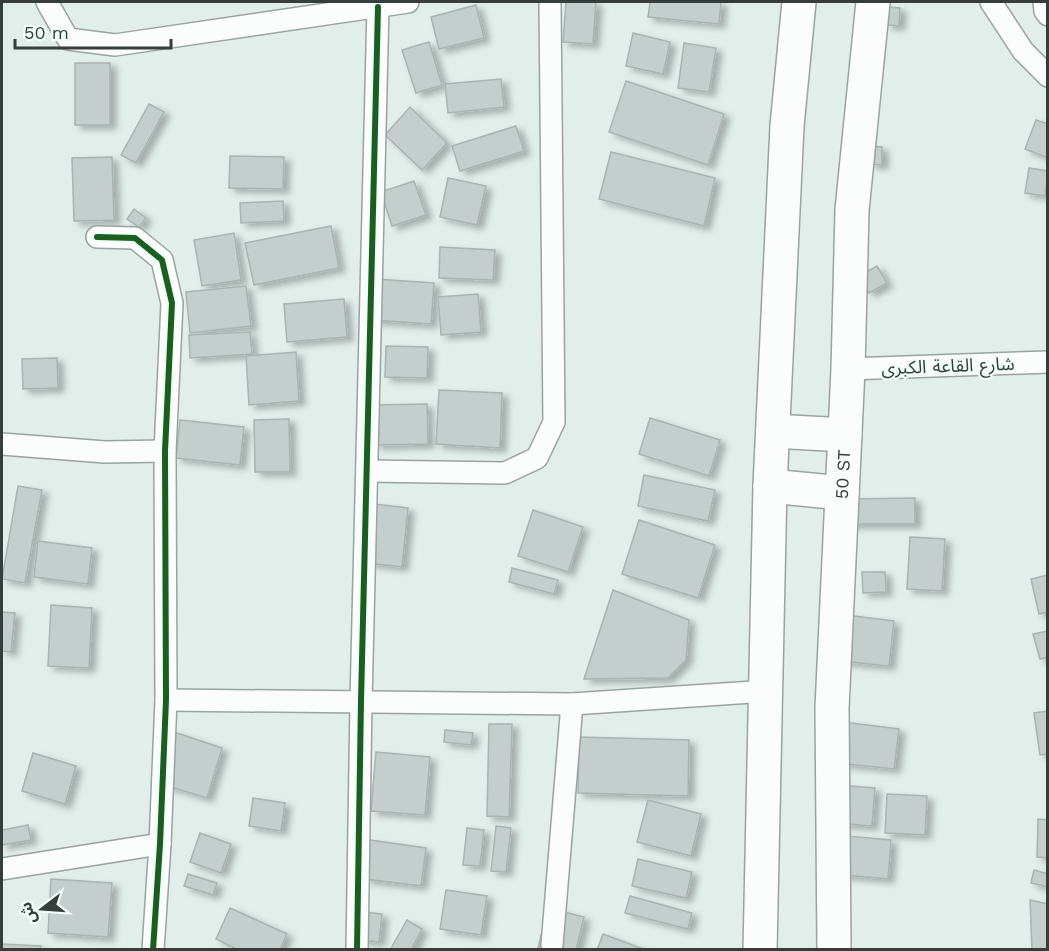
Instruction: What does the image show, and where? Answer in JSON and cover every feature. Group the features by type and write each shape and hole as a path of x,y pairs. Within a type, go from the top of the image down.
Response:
{"main road":[{"path":"760,950 770,486 787,126 798,2"},
{"name":"50 ST","path":"834,950 832,708 848,369 852,210 873,2"},
{"path":"773,431 845,435"},
{"path":"770,486 842,493"}],"street":[{"path":"47,2 68,39 115,45 408,2"},
{"path":"366,471 505,472 537,458 554,422 550,2"},
{"path":"991,2 1023,51 1047,76"},
{"path":"1044,2 1047,15"},
{"path":"357,950 378,7"},
{"path":"96,237 135,238 162,260 172,303 165,452 166,700 153,950"},
{"name":"شارع القاعة الكبرى","path":"848,369 1047,362"},
{"path":"2,444 105,452 165,452"},
{"path":"166,700 572,704 767,691"},
{"path":"552,945 572,704"},
{"path":"2,869 160,844"}],"building":[{"path":"566,2 596,2 593,44 563,42"},
{"path":"650,2 721,2 719,24 648,17"},
{"path":"476,5 484,38 439,49 431,17"},
{"path":"887,7 900,8 899,26 886,25"},
{"path":"633,33 670,42 663,74 626,66"},
{"path":"429,42 442,85 416,93 402,50"},
{"path":"684,43 716,48 709,92 678,88"},
{"path":"75,63 110,63 110,125 75,125"},
{"path":"501,79 504,107 448,113 445,84"},
{"path":"626,81 724,114 708,165 609,132"},
{"path":"149,104 164,112 136,163 121,155"},
{"path":"410,107 447,143 422,170 385,135"},
{"path":"1036,120 1048,124 1048,158 1025,149"},
{"path":"516,126 524,151 460,171 452,146"},
{"path":"870,146 882,147 882,165 870,164"},
{"path":"611,152 715,178 704,226 599,199"},
{"path":"230,156 284,157 283,189 229,188"},
{"path":"112,157 114,220 74,221 72,158"},
{"path":"1029,168 1048,171 1045,196 1025,193"},
{"path":"448,178 486,186 477,225 440,217"},
{"path":"414,181 426,215 392,226 381,192"},
{"path":"283,201 284,221 241,223 240,203"},
{"path":"134,209 146,218 139,227 127,219"},
{"path":"331,226 339,268 254,285 245,243"},
{"path":"234,233 241,280 202,286 194,240"},
{"path":"440,247 495,250 493,280 439,278"},
{"path":"877,266 887,283 869,293 859,276"},
{"path":"375,279 434,283 431,324 372,320"},
{"path":"246,286 251,326 190,333 186,292"},
{"path":"478,294 481,332 441,335 438,297"},
{"path":"344,299 347,337 287,342 284,304"},
{"path":"250,332 252,354 190,358 189,335"},
{"path":"386,346 428,347 427,378 385,377"},
{"path":"296,352 299,401 249,405 246,356"},
{"path":"57,358 58,388 23,389 22,359"},
{"path":"439,390 502,393 500,448 436,444"},
{"path":"427,404 428,444 375,445 374,405"},
{"path":"650,418 720,440 709,476 639,454"},
{"path":"289,419 290,472 255,472 254,420"},
{"path":"180,420 244,427 240,465 176,458"},
{"path":"644,475 715,490 708,521 638,506"},
{"path":"18,486 42,490 25,583 2,579"},
{"path":"915,498 915,524 845,524 845,499"},
{"path":"374,504 408,508 402,567 368,563"},
{"path":"533,510 583,527 568,572 518,556"},
{"path":"639,520 715,545 698,598 622,574"},
{"path":"910,537 945,539 942,591 907,589"},
{"path":"38,541 92,548 88,584 34,577"},
{"path":"512,568 558,580 554,594 509,582"},
{"path":"862,572 885,572 886,592 863,593"},
{"path":"1048,575 1048,612 1039,614 1031,579"},
{"path":"613,590 689,620 686,660 668,678 584,679"},
{"path":"51,605 92,608 89,668 48,666"},
{"path":"2,612 15,613 11,652 2,651"},
{"path":"846,615 894,621 889,666 840,661"},
{"path":"1048,631 1048,657 1040,659 1033,634"},
{"path":"1048,711 1048,754 1040,755 1034,713"},
{"path":"843,722 899,729 894,769 838,763"},
{"path":"489,724 512,724 509,817 487,816"},
{"path":"445,730 473,733 471,745 444,742"},
{"path":"174,732 222,748 207,798 158,783"},
{"path":"579,737 689,740 688,796 578,793"},
{"path":"376,752 430,757 425,815 371,811"},
{"path":"33,753 76,766 65,804 22,791"},
{"path":"838,785 875,788 872,826 835,823"},
{"path":"887,794 927,796 925,835 885,833"},
{"path":"253,798 285,803 281,831 249,826"},
{"path":"648,800 701,814 691,856 637,842"},
{"path":"1038,819 1048,820 1048,858 1037,857"},
{"path":"28,825 31,840 2,845 2,830"},
{"path":"496,826 511,828 506,872 491,871"},
{"path":"467,828 484,830 480,866 463,865"},
{"path":"200,833 231,844 221,873 190,862"},
{"path":"836,835 891,840 888,879 833,874"},
{"path":"370,840 426,848 421,886 365,879"},
{"path":"638,859 692,872 686,898 632,886"},
{"path":"1034,870 1048,874 1048,887 1031,883"},
{"path":"188,874 217,883 213,895 184,886"},
{"path":"51,879 112,883 108,937 48,933"},
{"path":"446,890 487,896 481,935 440,929"},
{"path":"630,896 692,913 688,929 625,913"},
{"path":"1030,900 1048,904 1048,950 1032,950"},
{"path":"230,908 287,934 280,950 238,950 216,939"},
{"path":"548,908 584,917 576,950 538,948"},
{"path":"364,912 382,914 379,942 361,940"},
{"path":"407,920 422,929 411,950 390,950"},
{"path":"603,934 646,950 597,950"},
{"path":"2,944 41,946 40,950 2,950"}],"cycle path":[{"path":"357,950 378,7"},
{"path":"97,237 135,238 162,260 172,303 165,451 166,700 153,950"}]}
